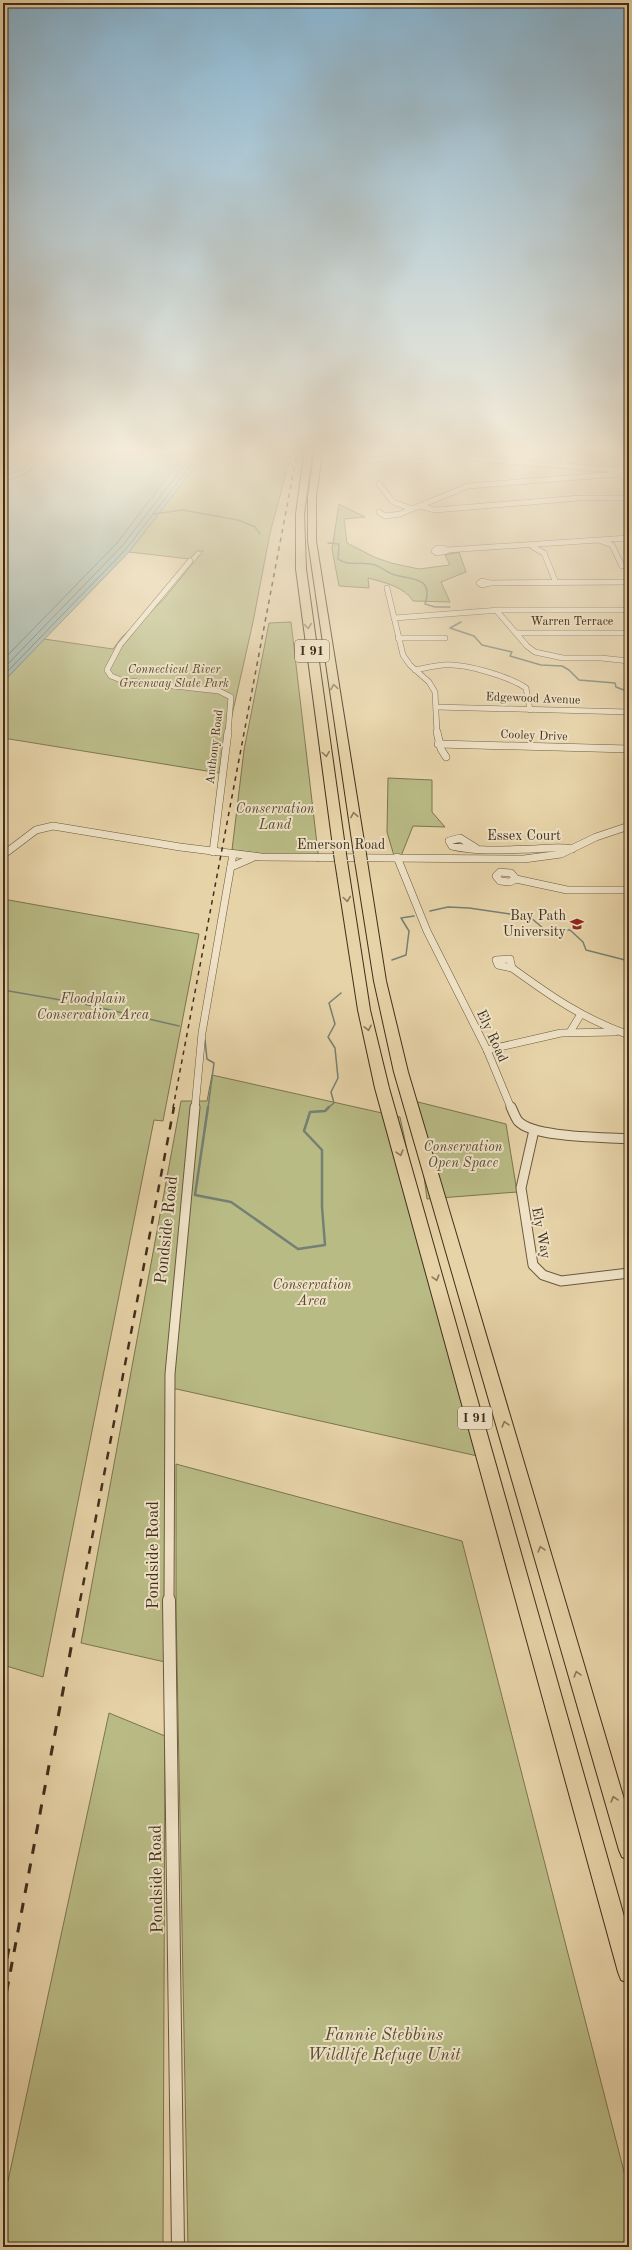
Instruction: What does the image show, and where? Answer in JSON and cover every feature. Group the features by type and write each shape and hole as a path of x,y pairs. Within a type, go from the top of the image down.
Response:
{"highway":[{"name":"I 91","path":"301,553 301,569 364,1010 382,1088 629,1972"},
{"name":"I 91","path":"314,553 380,982 401,1072 629,1850"}],"street":[{"path":"544,553 556,583"},
{"path":"616,553 622,566"},
{"name":"Anthony Road","path":"190,561 120,644 107,670 111,676 121,680 219,691 231,697 230,717 212,852"},
{"path":"490,584 629,582"},
{"path":"387,588 398,638 405,659 434,688 438,744 446,757"},
{"path":"394,618 429,617 463,612 496,610 629,610"},
{"path":"496,610 528,648 542,654 562,658 601,658 629,661"},
{"name":"Warren Terrace","path":"516,633 629,633"},
{"path":"398,638 445,638"},
{"path":"415,670 455,665 517,682 526,688 530,710"},
{"name":"Edgewood Avenue","path":"436,707 629,712"},
{"name":"Cooley Drive","path":"438,744 629,749"},
{"name":"Emerson Road","path":"3,855 35,830 49,826 212,852 261,857 524,859 556,856 612,831 629,826"},
{"name":"Essex Court","path":"476,848 516,849 557,847 572,849"},
{"name":"Pondside Road","path":"178,2247 168,1603 170,1385 200,1048 210,980 233,854"},
{"path":"231,867 243,861 261,857"},
{"name":"Ely Road","path":"397,857 427,932 487,1050 499,1084 514,1115 524,1126 534,1130 554,1134 629,1140"},
{"path":"516,879 557,889 629,890"},
{"path":"512,968 550,996 581,1014 619,1033"},
{"path":"570,1032 577,1023 581,1014"},
{"path":"487,1050 570,1032 619,1033 629,1035"},
{"name":"Ely Way","path":"534,1130 521,1188 533,1265 543,1276 561,1281 629,1273"}],"green space":[{"name":"Connecticut River Greenway State Park","path":"138,553 195,553 190,559"},
{"name":"Connecticut River Greenway State Park","path":"201,553 266,553 253,622 219,773 3,738 3,682 44,639 113,649 122,637 163,600"},
{"path":"333,553 366,553 391,563 419,569 450,565 445,555 459,553 466,572 441,582 450,602 413,601 405,592 387,583 368,578 369,588 339,586"},
{"name":"Conservation Land","path":"291,622 319,861 232,850 244,750 269,623"},
{"path":"388,778 432,780 432,812 445,827 413,826 397,866 387,832"},
{"name":"Floodplain Conservation Area","path":"3,899 199,934 163,1121 154,1120 43,1677 3,1665"},
{"name":"Conservation Area","path":"212,1075 400,1117 422,1220 491,1459 172,1388 165,1662 81,1643 181,1101 207,1101"},
{"name":"Conservation Open Space","path":"414,1101 506,1124 517,1192 427,1199"},
{"name":"Fannie Stebbins Wildlife Refuge Unit","path":"176,1464 462,1541 629,2191 629,2247 188,2247 176,1607"},
{"path":"109,1713 165,1736 163,2247 3,2247 3,2204"}],"water":[{"path":"3,553 128,553 3,682"}],"waterway":[{"path":"338,553 338,559 342,561 374,565 392,574 420,581 427,589 425,604 435,607 450,607"},
{"path":"461,622 450,628 474,636 482,645 512,652 510,656 541,665 562,666 569,670 579,680 615,683 616,687 629,692"},
{"path":"430,911 448,907 469,908 530,917 544,929 570,930 583,942 586,950 629,961"},
{"path":"392,960 406,955 409,931 401,918 414,916"},
{"path":"3,990 84,1004 179,1026"},
{"path":"328,1108 334,1103 331,1092 338,1078 335,1048 328,1037 335,1024 329,1003 341,993"},
{"path":"205,1040 207,1059 214,1063 208,1108"},
{"path":"208,1107 195,1195 231,1202 298,1249 325,1245 322,1207 322,1150 304,1131 310,1112 325,1111 328,1108"}],"railway":[{"path":"173,1108 278,553"},
{"path":"80,1601 174,1107"},
{"path":"3,2011 80,1600"},
{"path":"3,1978 10,1943"}],"place":[{"name":"Bay Path University","path":"577,924"}]}
